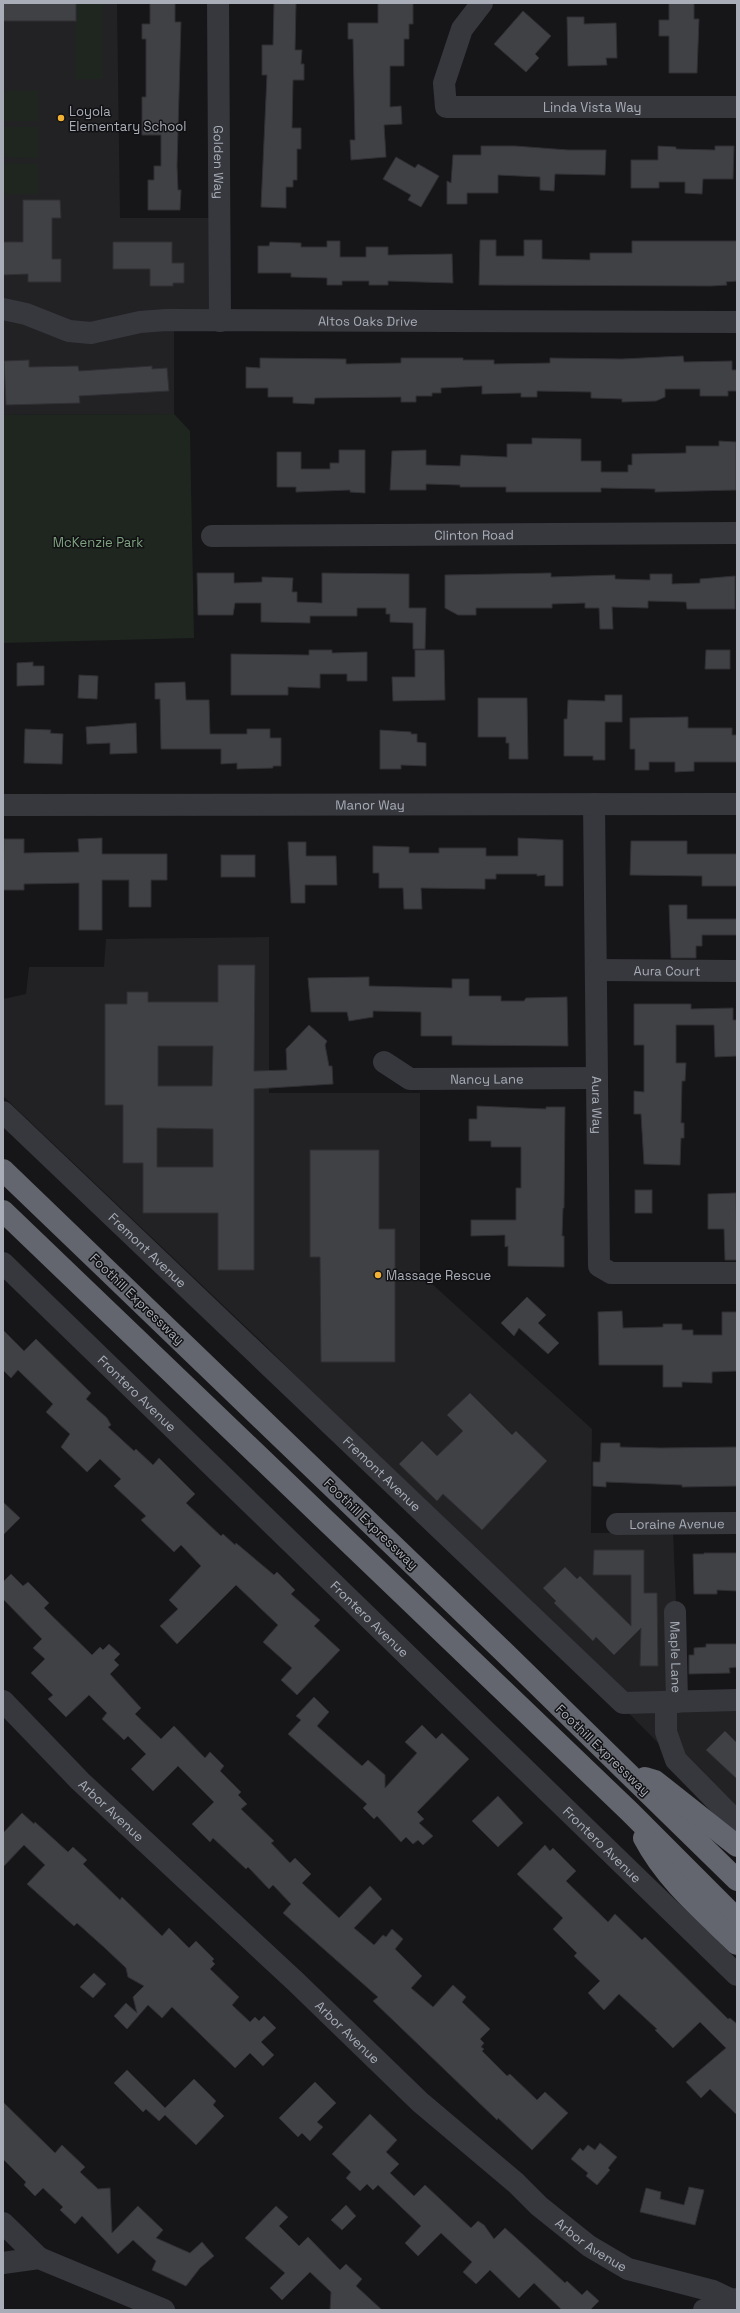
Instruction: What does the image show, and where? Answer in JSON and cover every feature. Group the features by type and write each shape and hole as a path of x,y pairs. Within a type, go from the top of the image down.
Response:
{"highway":[{"name":"Foothill Expressway","path":"3,1170 504,1652 737,1880"},
{"name":"Foothill Expressway","path":"3,1211 630,1812 737,1919"},
{"path":"622,1769 655,1781 737,1846"},
{"path":"630,1812 652,1854 673,1880 737,1944"}],"street":[{"name":"Golden Way","path":"218,3 220,321"},
{"name":"Linda Vista Way","path":"482,3 462,29 444,83 446,107 737,107"},
{"name":"Altos Oaks Drive","path":"3,309 26,314 69,331 91,333 140,322 166,320 737,322"},
{"name":"Clinton Road","path":"212,536 737,533"},
{"name":"Aura Way","path":"594,804 597,970 596,1078 599,1266 611,1273 737,1273"},
{"name":"Manor Way","path":"3,805 737,804"},
{"name":"Aura Court","path":"597,970 737,971"},
{"name":"Nancy Lane","path":"384,1062 410,1079 596,1078"},
{"name":"Fremont Avenue","path":"3,1112 623,1704 737,1700"},
{"name":"Frontero Avenue","path":"3,1263 737,1975"},
{"name":"Loraine Avenue","path":"617,1524 737,1523"},
{"name":"Maple Lane","path":"671,1702 675,1612"},
{"name":"Arbor Avenue","path":"3,1701 80,1781 290,1977 420,2102 516,2183 539,2206 589,2246 628,2269 713,2291 735,2303"},
{"path":"671,1702 666,1732 676,1760 737,1822"},
{"path":"3,2223 39,2258 164,2310"},
{"path":"3,2263 39,2258"},
{"path":"704,2310 735,2303"}],"shaded area":[{"path":"3,3 117,3 120,218 212,218 220,321 174,331 174,414 3,415"},
{"path":"269,937 269,1093 420,1093 420,1273 592,1429 591,1533 673,1532 680,1693 737,1695 737,1817 668,1753 266,1346 3,1096 3,999 26,994 29,967 104,967 106,939"}],"green space":[{"path":"76,3 103,3 103,79 76,79"},
{"path":"3,91 38,91 38,121 3,121"},
{"path":"3,127 38,127 38,158 3,157"},
{"path":"3,163 38,164 38,194 3,194"},
{"name":"McKenzie Park","path":"174,414 190,431 194,638 3,643 3,415"}],"building":[{"path":"3,3 76,3 76,21 3,21"},
{"path":"150,3 175,3 175,22 181,22 177,166 178,190 181,190 180,210 148,210 148,180 154,180 154,166 161,166 161,135 142,135 142,97 146,97 146,39 142,39 142,24 150,24"},
{"path":"274,3 296,3 295,50 302,50 301,64 304,64 304,80 293,80 292,128 301,128 301,149 297,149 297,180 293,180 293,187 286,187 286,208 261,207 267,75 262,75 262,45 273,45"},
{"path":"378,3 413,3 413,24 409,24 409,39 404,39 404,66 390,66 390,107 401,106 402,124 384,125 386,157 351,160 350,140 355,140 353,39 348,39 348,23 378,23"},
{"path":"669,3 694,3 694,19 699,19 697,73 669,73 669,36 659,36 659,20 669,20"},
{"path":"523,11 551,36 535,54 539,58 526,72 494,44"},
{"path":"567,17 584,17 584,24 616,23 617,58 606,58 607,65 568,66"},
{"path":"481,146 515,146 568,150 606,150 605,175 555,174 554,191 540,190 540,177 498,175 498,193 467,193 467,204 447,204 447,181 451,183 453,155 481,155"},
{"path":"658,146 676,147 676,149 715,150 715,146 734,146 733,179 703,179 702,194 685,193 685,182 659,182 659,188 631,188 631,160 658,160"},
{"path":"396,157 415,168 418,164 439,176 421,207 408,200 411,195 383,179"},
{"path":"23,200 60,200 61,218 52,218 52,259 61,259 61,282 28,282 28,274 3,275 3,242 23,242"},
{"path":"480,240 496,240 496,256 524,256 524,240 542,240 542,259 590,260 590,253 632,253 632,241 737,241 737,281 726,282 727,285 711,286 479,285"},
{"path":"327,241 340,241 340,257 366,257 366,247 388,247 388,255 452,254 453,283 388,281 388,285 369,285 369,281 342,281 342,285 327,285 327,278 291,277 291,273 258,273 258,246 269,246 270,242 301,243 301,247 327,247"},
{"path":"113,242 172,242 172,263 184,263 184,283 173,283 173,286 150,286 150,269 113,269"},
{"path":"683,356 684,362 732,361 732,370 737,370 737,391 728,391 728,396 700,396 700,389 665,389 665,397 656,401 622,402 622,399 591,398 591,392 537,391 537,397 521,397 521,393 482,394 482,386 441,388 441,393 432,393 432,396 416,396 416,402 401,402 401,397 315,398 314,404 293,403 293,397 268,397 268,388 246,388 246,367 260,368 260,358 346,359 346,364 401,363 401,358 463,358 463,360 494,360 494,364 550,363 550,358 622,359"},
{"path":"29,360 29,367 78,366 79,371 152,366 152,369 167,368 169,391 79,396 80,403 6,405 4,361"},
{"path":"532,438 581,439 581,461 601,461 601,472 628,472 628,465 632,465 632,454 686,453 686,446 719,446 719,441 736,442 736,490 655,492 655,489 601,488 601,492 506,492 506,487 460,487 460,485 426,484 426,490 390,490 392,451 426,450 426,465 460,466 461,455 507,457 507,444 532,444"},
{"path":"339,450 365,450 365,493 350,492 350,490 296,492 296,487 277,487 277,452 301,452 301,469 330,469 330,463 339,463"},
{"path":"197,573 234,573 234,583 262,582 262,577 293,578 292,592 297,592 297,602 322,603 322,573 409,574 409,608 426,608 425,649 413,649 413,623 390,622 390,614 386,614 386,608 357,608 357,616 310,616 310,623 261,622 261,603 235,603 233,615 198,615"},
{"path":"551,573 551,577 615,575 615,579 650,580 650,574 672,574 672,584 700,583 700,579 735,576 735,609 687,609 686,602 648,601 648,608 612,607 613,629 600,629 599,608 585,608 585,603 552,604 552,608 476,608 476,615 458,615 445,608 445,575"},
{"path":"309,650 332,650 332,653 367,652 367,681 347,681 347,674 320,674 320,688 288,687 288,695 231,695 231,654 309,655"},
{"path":"415,650 444,650 445,700 393,701 392,677 415,677"},
{"path":"706,650 730,650 730,669 705,669"},
{"path":"33,662 33,666 44,666 44,685 17,686 17,663"},
{"path":"79,675 98,676 97,699 78,698"},
{"path":"185,682 186,700 209,700 210,734 247,734 247,729 270,729 270,738 281,738 281,766 273,766 273,768 237,769 237,763 221,764 221,749 161,749 160,699 155,699 155,683"},
{"path":"605,695 622,695 622,722 605,722 605,760 593,760 593,756 564,756 564,719 567,719 568,700 605,701"},
{"path":"478,698 527,698 528,759 509,759 509,743 506,743 506,737 478,737"},
{"path":"688,717 688,728 732,728 732,735 737,735 737,762 694,762 694,771 675,772 675,762 649,762 649,770 635,770 635,749 630,749 630,718"},
{"path":"136,723 137,753 110,754 110,743 87,744 86,727"},
{"path":"25,729 51,730 50,733 63,734 62,764 24,763"},
{"path":"380,730 411,732 411,734 417,734 417,742 426,743 426,766 401,765 401,769 380,769"},
{"path":"102,838 102,854 167,854 167,880 151,880 151,907 129,907 129,880 102,880 102,930 79,930 79,883 24,884 24,890 3,890 4,839 24,839 24,853 79,852 78,839"},
{"path":"518,838 563,840 563,886 545,886 545,875 496,874 496,879 485,879 485,889 421,888 422,909 404,909 403,888 379,888 379,873 373,873 373,846 409,847 409,853 439,853 439,848 486,848 486,856 518,856"},
{"path":"631,841 687,841 687,854 737,854 737,886 702,886 702,876 630,875"},
{"path":"288,842 306,842 306,856 336,856 337,885 305,885 305,903 291,903"},
{"path":"221,855 255,855 255,877 221,877"},
{"path":"669,905 687,905 687,919 737,919 737,935 702,935 702,946 696,946 696,958 671,958"},
{"path":"218,965 255,965 254,1071 287,1070 286,1049 309,1025 327,1041 325,1045 329,1066 332,1066 333,1084 254,1089 254,1270 218,1270 218,1213 143,1213 143,1163 123,1163 123,1105 105,1105 105,1004 127,1004 127,992 148,992 148,1002 218,1002","holes":["158,1046 213,1046 212,1086 158,1086","157,1128 213,1129 213,1167 157,1167"]},
{"path":"369,977 369,986 452,988 452,979 469,979 469,996 501,996 501,1001 524,1001 526,998 567,997 568,1046 452,1045 452,1036 421,1036 421,1012 373,1011 373,1017 349,1021 347,1012 311,1012 308,978"},
{"path":"634,1004 691,1004 691,1009 733,1008 733,1020 737,1020 737,1056 715,1057 714,1025 676,1025 676,1063 686,1063 685,1081 682,1081 681,1123 684,1123 684,1138 681,1138 680,1165 644,1164 641,1114 634,1114 634,1091 644,1092 644,1045 634,1045"},
{"path":"477,1106 546,1109 546,1107 565,1107 564,1208 562,1236 564,1236 564,1267 508,1266 508,1246 505,1247 505,1235 471,1236 471,1220 516,1220 516,1188 521,1188 521,1147 491,1147 491,1141 469,1141 469,1119 477,1119"},
{"path":"310,1150 379,1150 379,1229 395,1229 395,1362 321,1362 320,1257 310,1257"},
{"path":"635,1190 652,1190 652,1213 635,1213"},
{"path":"736,1193 737,1260 725,1260 724,1229 708,1229 708,1194"},
{"path":"527,1297 546,1315 538,1323 559,1343 548,1354 519,1328 514,1336 501,1323"},
{"path":"622,1311 623,1328 663,1327 663,1324 682,1324 682,1330 693,1330 693,1335 722,1335 722,1312 737,1312 737,1371 712,1372 712,1383 682,1382 682,1387 663,1387 663,1365 599,1365 598,1312"},
{"path":"3,1330 24,1351 36,1339 91,1393 86,1399 107,1418 111,1425 108,1427 134,1451 136,1449 153,1465 159,1458 195,1494 186,1503 221,1536 223,1534 235,1545 236,1543 274,1575 277,1572 295,1590 291,1594 320,1620 314,1626 340,1650 297,1695 281,1680 292,1668 263,1642 278,1625 236,1585 177,1644 160,1626 178,1609 169,1600 201,1566 181,1545 174,1552 141,1520 146,1516 114,1486 121,1479 100,1459 87,1472 61,1447 70,1434 46,1412 53,1404 18,1370 11,1378 3,1370"},
{"path":"470,1393 512,1435 516,1431 547,1461 482,1530 443,1494 437,1501 399,1464 422,1441 437,1456 463,1431 447,1415"},
{"path":"601,1443 620,1443 620,1447 737,1447 737,1486 682,1487 682,1485 606,1482 606,1487 593,1486 593,1462 600,1462"},
{"path":"3,1502 20,1518 3,1535"},
{"path":"594,1550 644,1550 644,1593 657,1593 658,1666 640,1666 641,1628 614,1655 596,1637 593,1641 554,1603 556,1601 543,1588 565,1567 577,1579 580,1576 631,1626 631,1575 593,1575"},
{"path":"737,1553 737,1591 717,1590 717,1594 694,1594 693,1554"},
{"path":"11,1574 23,1586 28,1582 49,1603 44,1608 92,1655 100,1647 103,1650 109,1644 120,1654 114,1660 119,1665 110,1674 141,1708 135,1714 161,1739 174,1726 205,1758 210,1752 224,1766 220,1771 241,1792 238,1795 247,1804 241,1809 274,1841 271,1843 290,1863 295,1858 311,1874 302,1883 339,1918 370,1886 382,1899 354,1928 374,1945 383,1935 386,1937 392,1929 403,1939 395,1949 422,1976 411,1988 433,2007 453,1985 466,1997 462,2002 490,2029 480,2039 484,2043 481,2047 484,2049 482,2051 507,2076 510,2074 537,2100 545,2092 568,2113 532,2150 498,2118 497,2120 373,2001 378,1997 283,1913 291,1904 273,1885 269,1889 248,1867 246,1869 213,1838 210,1842 192,1824 214,1802 178,1766 153,1791 131,1769 146,1754 128,1736 124,1740 102,1719 107,1713 89,1695 66,1717 48,1699 53,1695 31,1673 45,1659 33,1648 42,1639 3,1599 3,1582"},
{"path":"706,1644 737,1644 737,1667 729,1668 730,1673 689,1674 689,1655 694,1655 694,1648 706,1647"},
{"path":"314,1697 329,1712 317,1726 362,1766 368,1760 385,1775 385,1788 417,1753 405,1742 422,1725 436,1739 442,1733 469,1759 417,1812 424,1819 419,1823 433,1836 423,1845 418,1840 413,1844 406,1837 401,1842 377,1816 374,1819 363,1808 367,1804 288,1734 301,1720 296,1716"},
{"path":"725,1731 737,1743 737,1779 706,1750"},
{"path":"498,1796 523,1823 498,1847 472,1821"},
{"path":"22,1813 34,1824 35,1822 68,1852 73,1847 87,1860 83,1864 120,1900 122,1897 162,1936 169,1928 189,1948 196,1941 214,1959 212,1961 215,1964 210,1969 239,1997 232,2005 250,2022 255,2017 259,2021 264,2016 276,2028 261,2042 274,2055 263,2066 250,2053 235,2068 172,2007 162,2018 148,2005 127,2029 114,2016 126,2003 137,2013 133,1997 144,1986 128,1977 126,1968 106,1949 77,1923 74,1926 27,1884 45,1865 24,1845 3,1867 3,1833"},
{"path":"545,1845 550,1851 553,1848 576,1871 566,1881 608,1922 615,1914 642,1940 645,1937 728,2019 730,2018 737,2024 737,2115 710,2089 701,2098 686,2082 726,2048 700,2022 673,2048 655,2030 657,2029 619,1994 604,2010 588,1993 600,1981 574,1956 577,1953 553,1929 563,1918 517,1874"},
{"path":"94,1973 106,1984 93,1998 80,1987"},
{"path":"127,2070 165,2108 194,2079 216,2101 213,2105 224,2116 196,2145 165,2115 159,2121 146,2109 143,2112 114,2083"},
{"path":"315,2082 336,2103 317,2122 323,2127 310,2141 302,2133 298,2137 279,2118"},
{"path":"3,2102 55,2153 62,2145 85,2167 80,2172 98,2189 110,2188 112,2233 138,2206 163,2230 156,2238 190,2253 202,2242 214,2256 200,2268 186,2286 152,2270 156,2261 133,2240 118,2254 82,2216 75,2224 60,2210 63,2207 43,2188 35,2196 24,2185 26,2182 3,2159"},
{"path":"370,2114 397,2140 386,2152 399,2164 390,2173 414,2196 425,2185 471,2228 478,2221 484,2225 494,2239 505,2228 565,2283 567,2281 582,2295 587,2290 599,2301 590,2310 562,2310 534,2283 519,2298 490,2270 476,2284 463,2272 472,2262 441,2233 418,2256 405,2243 421,2226 378,2185 373,2190 367,2184 360,2191 346,2178 351,2172 332,2154"},
{"path":"600,2143 617,2157 608,2168 610,2170 597,2185 586,2176 588,2173 571,2159 580,2148 583,2151 588,2145 595,2150"},
{"path":"689,2187 704,2190 695,2225 640,2212 646,2188 661,2192 660,2199 684,2205"},
{"path":"346,2205 356,2216 342,2230 331,2220"},
{"path":"276,2206 288,2217 279,2226 299,2246 308,2237 340,2270 346,2264 362,2279 356,2286 382,2310 330,2310 331,2292 310,2272 282,2300 270,2288 285,2273 245,2238"}],"place":[{"name":"Loyola Elementary School","path":"61,118"},
{"name":"Massage Rescue","path":"378,1275"}]}
